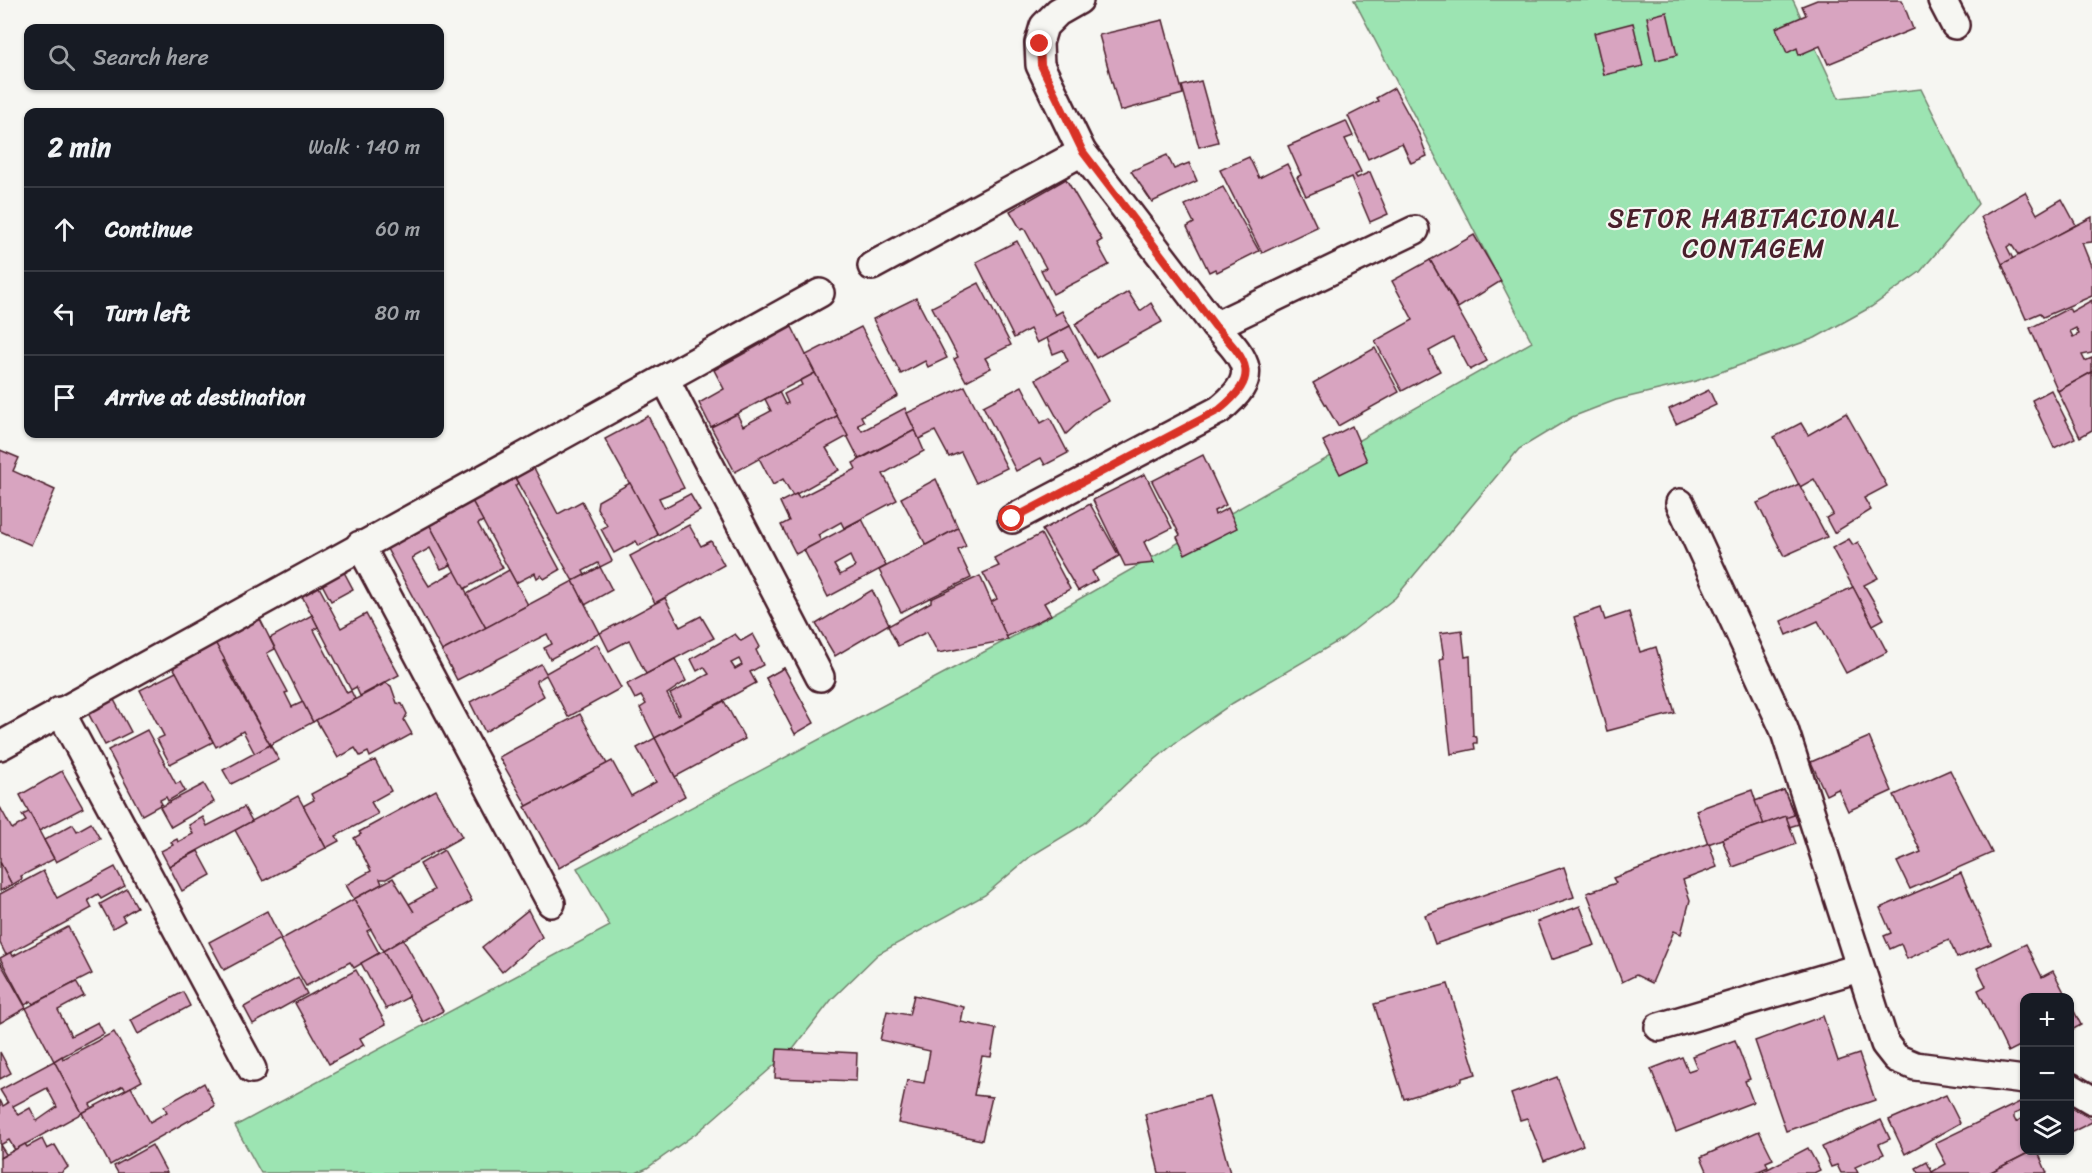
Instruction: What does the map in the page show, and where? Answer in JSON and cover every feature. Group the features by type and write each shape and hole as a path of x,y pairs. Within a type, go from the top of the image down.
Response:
{"street":[{"path":"1012,519 1219,410 1239,394 1246,379 1246,367 1237,351 1215,326 1083,152 1041,65 1040,44 1044,26 1058,12 1079,0"},
{"path":"1942,0 1955,25"},
{"path":"872,266 1083,152"},
{"path":"1215,326 1415,230"},
{"path":"0,746 360,545 820,293"},
{"path":"665,379 820,677"},
{"path":"1680,503 1784,729 1885,1044 1896,1059 1915,1066 2020,1079"},
{"path":"360,545 551,903"},
{"path":"60,711 252,1069"},
{"path":"1659,1027 1859,968"},
{"path":"2074,1089 2092,1100"}],"green space":[{"path":"1354,0 1793,0 1839,98 1921,89 1978,204 1920,272 1871,307 1815,338 1696,381 1616,400 1572,417 1519,449 1395,598 1342,639 1233,703 1175,743 1128,782 1084,824 1031,856 985,895 878,954 832,999 794,1048 698,1132 647,1168 636,1173 261,1173 235,1126 610,926 577,868 1014,636 1532,342"}],"building":[{"path":"1817,0 1902,0 1913,29 1828,64 1820,46 1799,55 1797,48 1787,53 1776,28 1806,15 1802,6"},
{"path":"1667,12 1677,55 1656,60 1647,17"},
{"path":"1163,20 1183,94 1120,111 1099,35"},
{"path":"1633,23 1643,66 1604,75 1594,33"},
{"path":"1201,81 1218,142 1199,147 1182,86"},
{"path":"1394,88 1419,134 1427,156 1411,163 1402,143 1368,159 1348,116 1378,101 1376,98"},
{"path":"1346,121 1353,136 1345,139 1361,172 1355,175 1357,178 1370,172 1388,214 1370,222 1351,177 1306,196 1297,177 1301,175 1288,146"},
{"path":"1167,155 1174,169 1189,163 1197,181 1152,202 1131,171"},
{"path":"1249,157 1259,178 1287,164 1317,227 1262,253 1220,170"},
{"path":"1066,179 1102,240 1097,243 1109,265 1053,294 1041,270 1046,268 1024,228 1021,230 1010,211"},
{"path":"1223,187 1259,251 1217,272 1215,269 1209,272 1187,227 1194,223 1185,205"},
{"path":"2025,192 2037,214 2062,199 2076,225 2019,256 2011,244 2007,247 2013,259 2002,264 1981,217"},
{"path":"2092,217 2092,242 2082,243 2092,268 2092,296 2043,317 2040,313 2026,319 2002,264"},
{"path":"1474,235 1501,281 1458,308 1430,260"},
{"path":"1017,241 1055,315 1062,311 1070,326 1037,343 1030,329 1014,338 976,262"},
{"path":"1430,260 1487,361 1470,370 1453,338 1429,351 1440,371 1402,391 1375,341 1413,320 1392,281"},
{"path":"979,283 1011,345 985,358 991,368 966,381 954,359 958,357 932,307"},
{"path":"1128,292 1140,311 1151,303 1162,322 1096,358 1075,324"},
{"path":"916,298 947,358 928,367 925,361 901,374 873,319"},
{"path":"2092,300 2092,353 2082,355 2085,361 2092,358 2092,372 2058,391 2030,328 2069,308 2071,312","holes":["2076,328 2079,334 2073,337 2070,331"]},
{"path":"1070,326 1109,401 1091,411 1066,434 1036,379 1068,361 1063,350 1053,354 1047,338"},
{"path":"792,327 815,373 711,427 699,403 724,389 714,370"},
{"path":"861,327 898,396 861,416 864,422 858,425 862,431 905,408 915,430 859,459 806,355"},
{"path":"1375,348 1399,392 1338,426 1313,383"},
{"path":"2092,372 2092,430 2080,437 2058,391"},
{"path":"815,373 837,416 735,472 711,427 737,414 743,426 771,411 765,399 779,392 785,404 788,403 784,394 802,385 800,381"},
{"path":"965,386 1007,468 976,483 961,452 949,457 935,431 919,439 907,413"},
{"path":"1022,386 1041,423 1050,418 1068,453 1045,465 1041,458 1016,471 983,406"},
{"path":"1709,390 1716,405 1676,424 1669,409"},
{"path":"2051,390 2075,438 2054,448 2032,400"},
{"path":"1846,413 1887,486 1864,498 1871,510 1834,533 1826,518 1833,514 1814,479 1800,487 1774,437 1801,423 1808,435"},
{"path":"648,416 684,488 659,498 664,508 690,494 700,511 658,535 605,439"},
{"path":"837,416 848,436 826,448 839,470 793,496 783,479 773,485 759,458"},
{"path":"1352,426 1367,461 1340,474 1323,441"},
{"path":"915,430 924,451 883,474 897,500 844,528 841,522 818,535 821,541 796,554 781,525 789,521 780,502 796,494 799,498 856,469 853,463"},
{"path":"0,450 19,458 13,471 55,490 31,545 0,531"},
{"path":"1203,455 1226,505 1214,511 1215,515 1228,508 1237,528 1185,554 1177,537 1180,535 1152,481"},
{"path":"534,468 558,514 582,501 612,561 600,567 598,563 583,571 585,575 573,581 515,478"},
{"path":"1145,474 1172,528 1144,542 1154,563 1125,566 1093,500"},
{"path":"515,478 518,483 515,486 560,570 544,579 541,575 537,578 535,573 516,583 472,501"},
{"path":"936,479 958,528 926,545 901,498"},
{"path":"630,483 658,535 639,546 636,541 614,553 601,529 607,526 597,508 598,501"},
{"path":"1799,484 1827,537 1784,556 1757,503"},
{"path":"472,501 483,521 478,524 503,568 464,589 429,524"},
{"path":"1090,504 1119,556 1092,571 1097,580 1078,591 1042,530"},
{"path":"862,519 886,566 828,597 804,550","holes":["850,556 855,567 840,575 834,565"]},
{"path":"429,524 451,565 441,569 430,548 412,558 429,586 455,571 486,628 442,651 386,547"},
{"path":"689,525 701,546 711,541 724,565 655,603 630,556"},
{"path":"958,528 966,546 958,550 971,578 901,612 879,570"},
{"path":"1041,534 1070,589 1044,603 1051,615 1006,637 991,602 997,599 983,573 999,566 994,558"},
{"path":"1849,539 1853,545 1858,542 1878,578 1864,585 1884,619 1873,625 1832,548"},
{"path":"600,567 612,590 585,605 573,581"},
{"path":"509,570 528,605 486,628 467,594"},
{"path":"344,572 353,589 331,601 322,584"},
{"path":"980,576 1008,640 938,653 927,632 898,646 888,626 931,602 931,599"},
{"path":"573,581 600,633 550,659 544,648 552,644 547,634 457,680 442,651"},
{"path":"318,585 341,628 366,614 399,675 360,696 356,687 351,690 301,594"},
{"path":"1853,587 1887,652 1846,673 1818,621 1787,635 1781,621"},
{"path":"872,590 889,624 835,656 816,624"},
{"path":"665,598 680,627 701,616 714,638 646,674 629,640 609,651 600,633"},
{"path":"1601,608 1605,620 1629,612 1640,652 1656,647 1675,713 1607,731 1574,617"},
{"path":"258,615 275,649 267,653 288,692 285,693 292,707 303,702 313,722 270,745 213,639"},
{"path":"312,615 318,627 314,630 347,693 351,691 355,699 313,722 270,638"},
{"path":"1462,630 1465,657 1470,656 1473,735 1477,738 1477,743 1474,743 1475,749 1451,754 1440,659 1444,658 1440,633"},
{"path":"735,634 741,641 753,634 760,647 756,650 763,665 750,672 756,683 655,738 640,708 646,704 641,696 635,699 627,684 675,659 686,681 667,694 678,715 680,714 670,694 709,674 704,667 697,671 691,659","holes":["739,659 742,665 735,669 731,663"]},
{"path":"213,639 270,745 255,754 243,731 216,747 170,661"},
{"path":"597,644 621,688 568,717 546,675 536,681 544,696 485,732 470,702 541,664 546,673"},
{"path":"784,668 813,722 795,733 766,678"},
{"path":"784,668 814,723 795,734 766,678"},
{"path":"176,672 213,742 170,764 157,739 164,736 140,690"},
{"path":"386,683 391,686 397,703 402,704 407,714 404,720 412,734 370,757 368,752 360,756 355,748 338,758 316,720"},
{"path":"112,696 131,732 105,745 86,709"},
{"path":"724,701 745,739 675,777 655,738"},
{"path":"580,714 607,764 527,806 499,757"},
{"path":"147,730 176,784 180,782 185,791 168,801 166,797 160,800 162,804 142,815 108,750"},
{"path":"1869,737 1892,791 1848,811 1838,789 1826,795 1811,762"},
{"path":"655,738 685,796 559,868 525,807 612,761 631,796 656,782 637,748"},
{"path":"270,745 279,760 231,784 223,770"},
{"path":"375,760 391,791 371,802 378,814 336,836 339,841 326,848 303,806 314,800 311,794"},
{"path":"1950,770 1992,853 1910,889 1897,862 1921,852 1894,795"},
{"path":"62,771 83,808 39,831 20,795"},
{"path":"204,784 214,802 171,827 160,807"},
{"path":"436,790 462,837 386,879 380,879 382,884 354,899 346,885 371,871 354,838 361,834 359,832"},
{"path":"1752,790 1756,802 1784,790 1799,824 1789,827 1786,816 1708,844 1696,810"},
{"path":"1784,790 1794,815 1764,825 1755,801"},
{"path":"298,796 326,848 263,881 235,830"},
{"path":"0,807 12,829 26,821 22,815 29,812 54,859 21,876 22,879 12,885 0,862"},
{"path":"244,807 252,821 169,866 161,851 173,845 171,842 177,839 178,842 193,834 189,825 203,817 207,826"},
{"path":"1786,816 1796,844 1733,867 1722,839"},
{"path":"91,823 100,839 56,862 44,840 73,824 77,831"},
{"path":"1709,843 1717,867 1683,880 1690,900 1681,934 1674,931 1652,983 1636,975 1622,982 1587,893 1616,883 1613,878"},
{"path":"444,850 472,901 383,951 354,899 393,878 409,904 434,890 420,864"},
{"path":"198,851 211,875 182,891 169,866"},
{"path":"0,862 12,885 0,891"},
{"path":"115,867 125,886 101,899 98,894 88,900 92,908 6,955 0,943 0,894 43,871 57,898"},
{"path":"1564,867 1574,897 1435,944 1425,915"},
{"path":"1961,873 1991,944 1957,958 1949,940 1907,959 1901,944 1890,949 1884,936 1891,933 1880,908"},
{"path":"127,889 137,907 122,916 125,921 113,928 100,904"},
{"path":"354,899 371,929 367,931 379,953 354,968 350,962 306,986 280,940"},
{"path":"1580,906 1595,945 1551,960 1537,922"},
{"path":"528,910 542,937 502,972 482,947"},
{"path":"267,911 281,939 224,970 209,942"},
{"path":"68,927 92,974 33,1004 31,1001 25,1005 0,958 11,952 13,956"},
{"path":"403,939 443,1011 423,1022 383,951"},
{"path":"2026,944 2042,977 2053,971 2064,993 2020,993 2020,1046 2008,1052 1978,990 1986,986 1977,968"},
{"path":"383,951 409,997 386,1009 361,963"},
{"path":"0,962 26,1008 0,1023"},
{"path":"356,970 386,1024 360,1038 364,1045 329,1064 295,1003"},
{"path":"298,977 307,994 253,1024 244,1007"},
{"path":"76,982 84,996 58,1010 71,1036 98,1022 104,1034 54,1061 26,1008"},
{"path":"1448,984 1476,1074 1462,1078 1462,1081 1404,1099 1374,1004"},
{"path":"183,992 190,1006 138,1034 131,1020"},
{"path":"914,995 964,1007 961,1022 996,1029 991,1057 982,1056 974,1095 992,1097 982,1140 898,1123 907,1080 924,1083 930,1051 880,1040 887,1011 909,1015"},
{"path":"2074,1011 2081,1025 2074,1029"},
{"path":"1823,1016 1838,1061 1859,1054 1875,1100 1786,1131 1755,1041"},
{"path":"114,1032 142,1081 126,1090 123,1086 90,1104 92,1108 82,1113 54,1061 62,1056 63,1059"},
{"path":"1735,1040 1750,1079 1745,1081 1753,1102 1676,1132 1651,1069 1682,1057 1688,1071 1697,1068 1692,1056"},
{"path":"777,1049 857,1053 856,1081 775,1078"},
{"path":"0,1052 11,1073 0,1079"},
{"path":"54,1061 82,1113 15,1150 9,1140 0,1145 0,1100 3,1106 8,1103 0,1090","holes":["47,1088 57,1107 37,1121 30,1108 18,1115 13,1106"]},
{"path":"1557,1077 1583,1145 1544,1161 1527,1118 1520,1120 1511,1094"},
{"path":"204,1083 215,1106 110,1165 82,1113 131,1087 150,1122 167,1112 164,1106"},
{"path":"1946,1095 1960,1123 1905,1154 1889,1120"},
{"path":"1209,1096 1230,1173 1159,1173 1145,1114"},
{"path":"2020,1102 2020,1112 2014,1114 2014,1118 2016,1122 2020,1120 2020,1155 2024,1155 1989,1173 1919,1173 1916,1168 1927,1162 1932,1172 1946,1164 1935,1143"},
{"path":"2074,1109 2092,1119 2092,1122 2074,1131"},
{"path":"1881,1120 1890,1139 1879,1144 1884,1154 1855,1167 1858,1173 1841,1173 1837,1165 1831,1167 1822,1147"},
{"path":"1759,1131 1773,1159 1766,1162 1768,1167 1754,1173 1708,1173 1701,1157"},
{"path":"42,1139 47,1149 55,1145 68,1167 61,1173 0,1173 0,1158 25,1144 27,1147"},
{"path":"0,1145 6,1154 0,1158"},
{"path":"152,1145 167,1173 118,1173 114,1166"},
{"path":"1808,1148 1820,1170 1814,1173 1760,1173"},
{"path":"2024,1155 2039,1155 2047,1173 1989,1173"}],"district":[{"name":"SETOR HABITACIONAL CONTAGEM","path":"1754,233"}],"route":[{"path":"1012,519 1219,410 1239,394 1246,379 1246,367 1237,351 1215,326 1083,152 1041,65 1040,44"}]}
